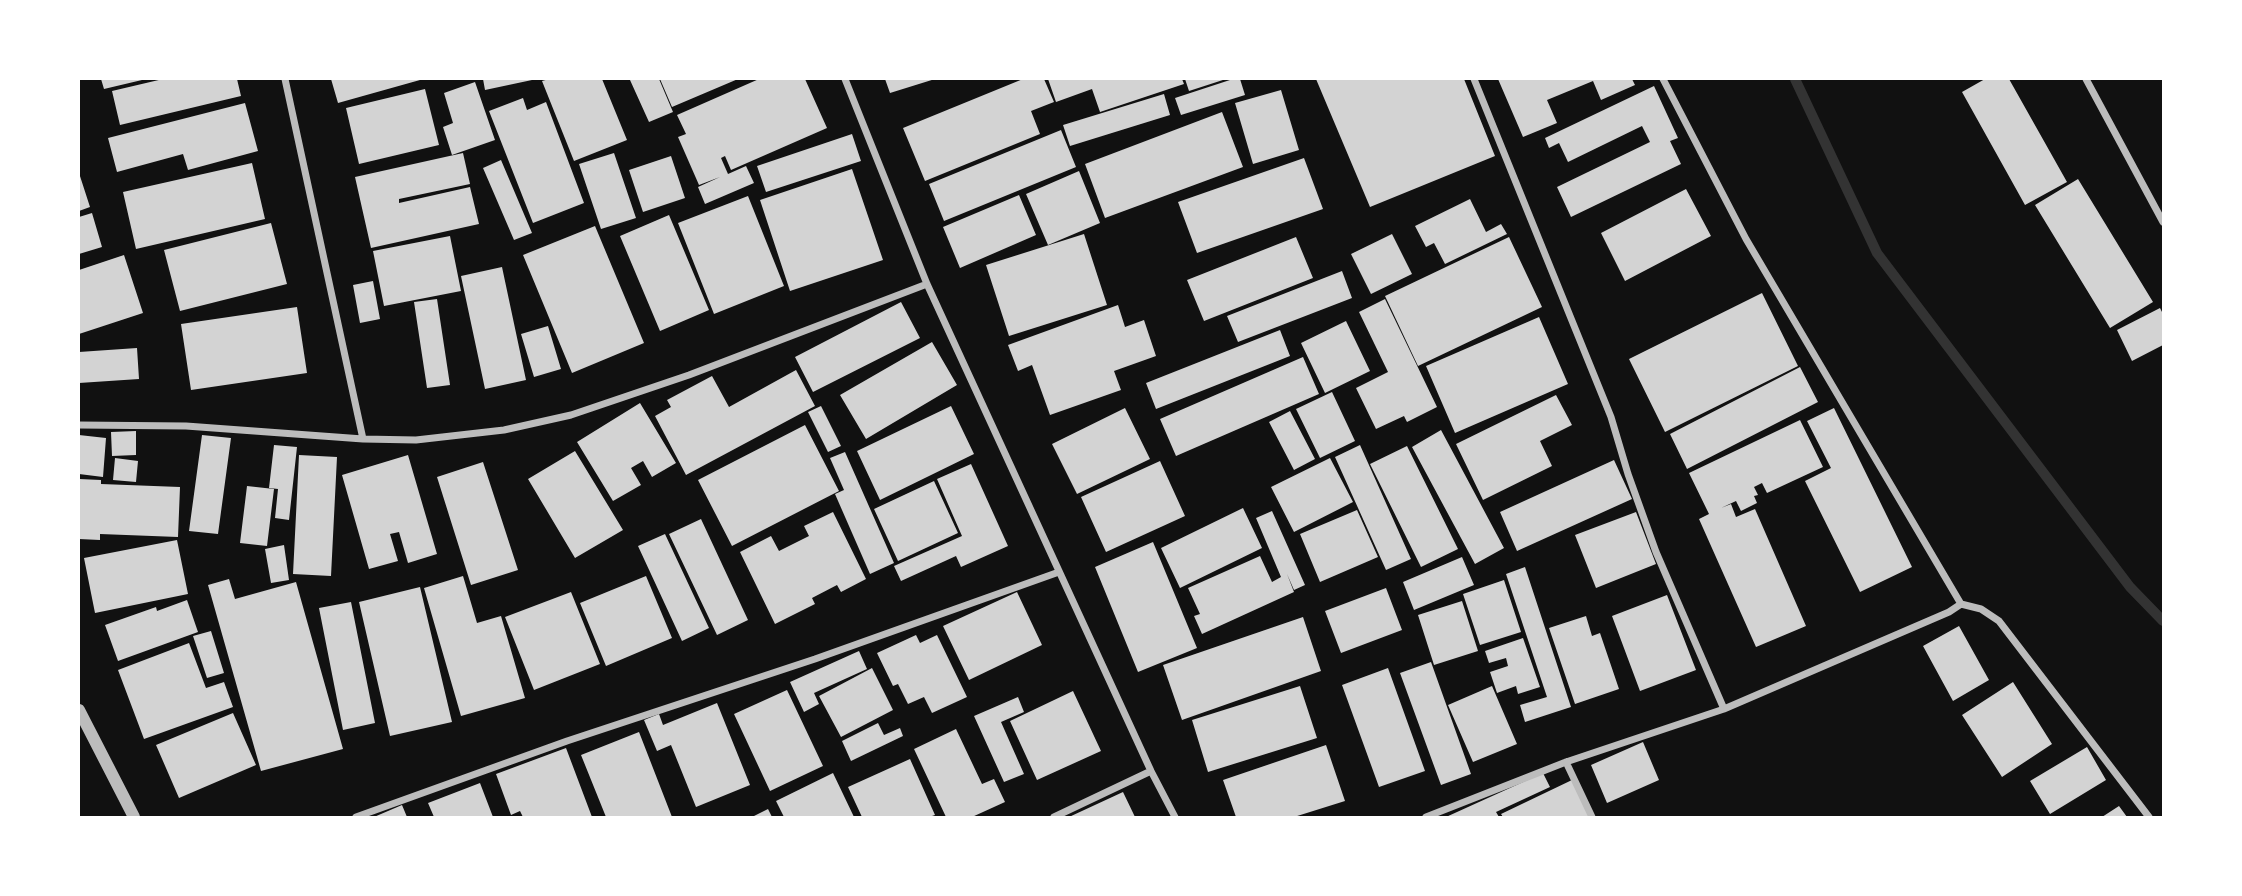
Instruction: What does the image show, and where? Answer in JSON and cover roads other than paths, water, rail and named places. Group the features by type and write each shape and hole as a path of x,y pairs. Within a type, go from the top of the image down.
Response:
{"street":[{"path":"285,79 363,439"},
{"path":"845,79 927,284 1151,771 1175,817"},
{"path":"1474,79 1611,417 1628,474 1657,552 1724,709"},
{"path":"1664,79 1746,239 1961,604 1981,610 1999,621 2150,817"},
{"path":"2086,79 2163,222"},
{"path":"79,425 186,426 363,439 416,440 504,430 571,415 689,375 927,284"},
{"path":"356,817 567,741 815,659 1059,572"},
{"path":"1426,817 1566,762 1724,709 1949,612 1961,604"},
{"path":"79,710 134,817"},
{"path":"1566,762 1592,817"},
{"path":"1054,817 1151,771"}],"waterway":[{"path":"1795,79 1877,253 2130,587 2163,621"}]}
